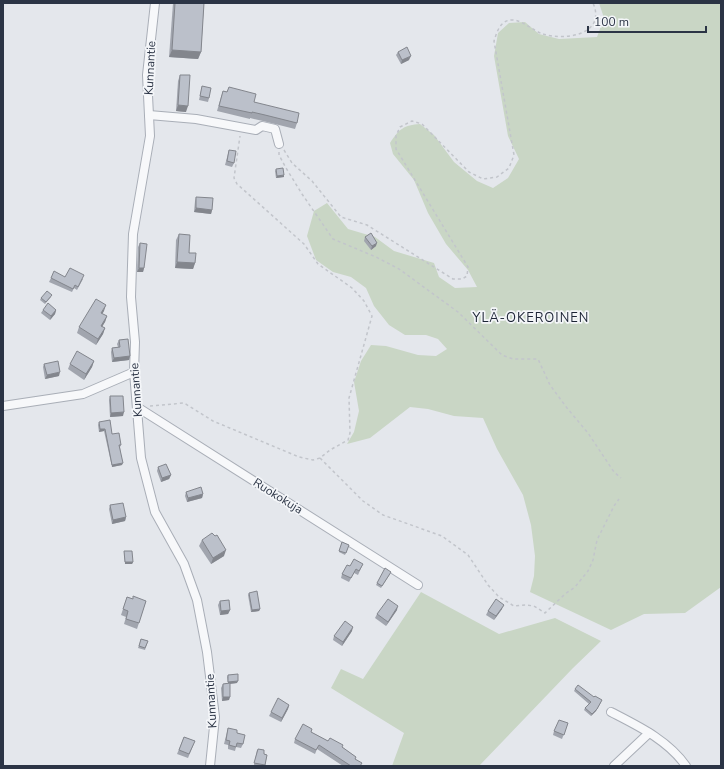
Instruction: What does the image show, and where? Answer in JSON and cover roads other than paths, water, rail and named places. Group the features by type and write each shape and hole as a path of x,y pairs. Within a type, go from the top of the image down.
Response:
{"street":[{"name":"Kunnantie","path":"155,3 147,75 150,136 133,234 131,297 135,342 134,372 141,458 155,512 184,564 197,600 207,652 215,717 210,766"},
{"path":"149,115 196,119 256,130 262,126 275,129 279,144"},
{"path":"3,406 83,394 134,372"},
{"name":"Ruokokuja","path":"137,407 418,584"},
{"path":"611,712 649,733 676,753 686,766"},
{"path":"614,766 649,733"}],"district":[{"name":"YLÄ-OKEROINEN","path":"531,318"}]}
